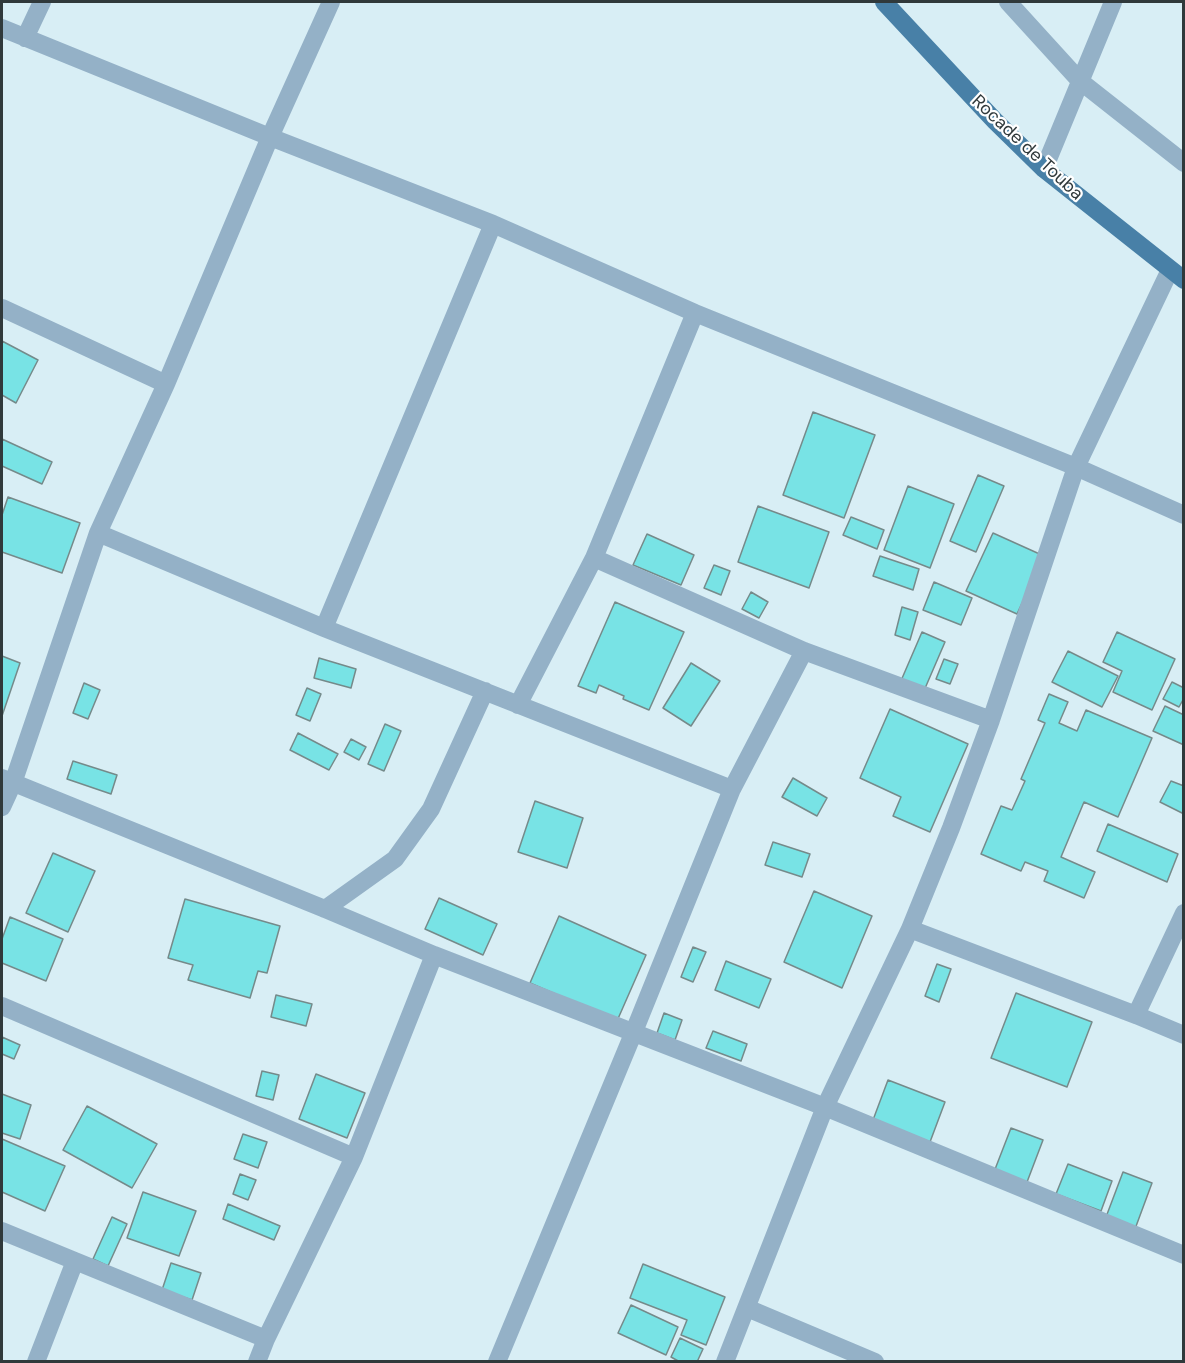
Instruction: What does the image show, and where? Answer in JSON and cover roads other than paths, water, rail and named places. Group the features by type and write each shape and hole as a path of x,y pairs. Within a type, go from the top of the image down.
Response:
{"main road":[{"name":"Rocade de Touba","path":"884,2 995,121 1044,169 1177,275"}],"street":[{"path":"25,38 42,2"},
{"path":"2,807 7,780 98,533 166,384 270,137 331,2"},
{"path":"1008,2 1080,81 1184,164"},
{"path":"1044,169 1113,2"},
{"path":"2,28 270,137 493,224 695,313 1076,467 1184,516"},
{"path":"324,628 493,224"},
{"path":"725,1362 825,1107 910,929 991,720 1076,467 1177,275"},
{"path":"2,308 166,384"},
{"path":"518,705 594,558 695,313"},
{"path":"98,533 324,628 732,789"},
{"path":"594,558 804,651 991,720"},
{"path":"497,1362 732,789 804,651"},
{"path":"325,909 395,859 431,809 486,691"},
{"path":"7,780 434,955 825,1107 1184,1255"},
{"path":"1136,1015 1184,913"},
{"path":"910,929 1184,1035"},
{"path":"257,1362 354,1157 434,955"},
{"path":"2,1006 354,1157"},
{"path":"2,1231 266,1339"},
{"path":"36,1362 75,1261"},
{"path":"747,1308 875,1362"}]}
